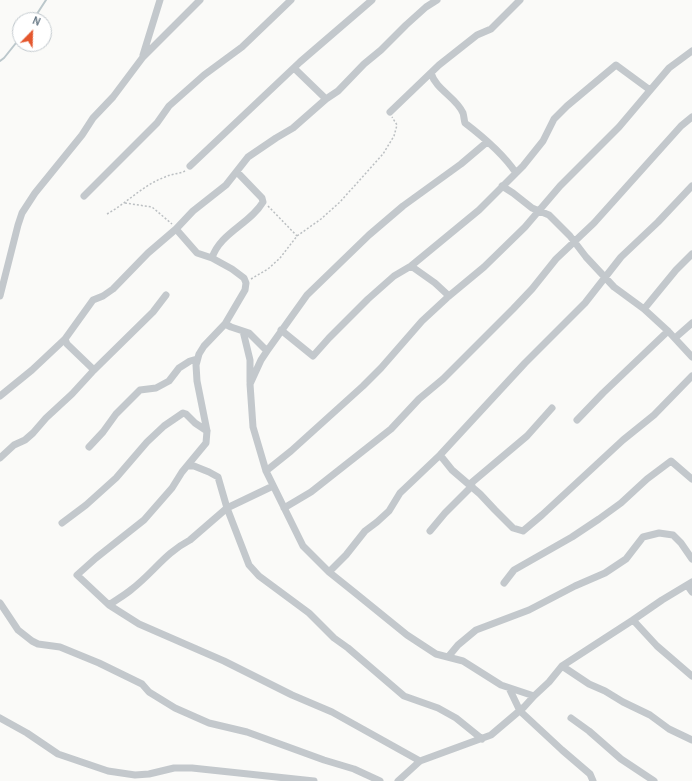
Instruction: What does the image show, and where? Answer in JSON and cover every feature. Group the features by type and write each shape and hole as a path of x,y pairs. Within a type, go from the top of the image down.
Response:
{"street":[{"path":"143,57 160,0"},
{"path":"0,296 22,213 35,193 82,135 93,118 113,97 143,57 200,0"},
{"path":"84,196 157,123 170,106 204,75 242,47 290,0"},
{"path":"190,166 294,68 372,0"},
{"path":"0,396 32,370 65,339 93,300 103,296 113,289 148,253 176,229 192,211 226,185 248,157 293,128 326,99 338,91 364,64 381,50 406,25 426,7 437,0"},
{"path":"390,112 439,65 477,35 490,29 520,0"},
{"path":"266,471 287,455 363,386 422,322 449,296 484,267 540,211 560,186 619,127 669,68 692,51"},
{"path":"282,330 313,356 368,299 394,276 411,266 479,210 523,166 543,141 554,119 616,64 650,90"},
{"path":"294,68 326,99"},
{"path":"431,72 433,80 463,113 465,123 508,162 516,173"},
{"path":"284,508 311,492 391,429 419,399 443,379 497,326 532,289 556,258 608,207 681,126 692,116"},
{"path":"250,384 261,360 307,295 369,235 403,206 461,164 487,142"},
{"path":"212,258 215,249 222,240 254,214 263,202 262,198 237,172"},
{"path":"502,186 532,208 549,215 570,236 586,257 619,291 644,309 668,331 692,357"},
{"path":"329,572 346,555 365,531 389,511 400,493 440,455 525,363 585,303 595,289 631,248 692,186"},
{"path":"176,229 197,253 212,258 232,269 244,278 246,283 245,290 226,324 204,346 196,365 196,381 207,431 206,443 182,472 172,488 144,520 77,575 109,605 146,627 224,661 292,695 332,712 420,762"},
{"path":"644,309 676,270 692,254"},
{"path":"411,266 449,296"},
{"path":"0,458 14,445 25,440 33,433 46,418 72,394 94,370 153,312 166,295"},
{"path":"675,338 692,323"},
{"path":"226,324 249,333 267,351"},
{"path":"243,331 250,360 253,427 266,471 303,546 329,572 407,635 436,654 463,661 501,685 534,696"},
{"path":"577,420 668,331"},
{"path":"65,339 67,344 94,370"},
{"path":"89,447 103,432 116,414 140,390 156,388 169,381 179,368 190,361 198,359"},
{"path":"250,360 261,360"},
{"path":"440,455 452,470 471,485 513,528 523,531 623,440 654,415 692,376"},
{"path":"430,531 471,485 526,436 552,408"},
{"path":"62,523 116,478 147,442 164,426 183,413 207,431"},
{"path":"504,583 514,570 572,537 599,519 621,503 647,479 671,461 692,479"},
{"path":"188,466 194,466 218,477 227,508 249,565 258,576 309,613 334,638 348,648 404,696 438,708 456,718 482,739"},
{"path":"109,605 133,589 162,560 182,544 190,540 227,508 273,486"},
{"path":"448,657 458,645 476,630 530,610 575,586 605,573 626,559 643,537 659,533 673,535 681,543 692,559"},
{"path":"398,781 420,762 491,735 504,726 549,682 562,666 690,583 692,592"},
{"path":"0,603 18,630 38,644 60,647 98,663 142,684 149,692 175,708 209,723 247,732 324,760 354,769 380,781"},
{"path":"633,620 657,646 692,676"},
{"path":"562,666 588,684 605,691 623,702 650,715 669,729 692,740"},
{"path":"509,688 520,710 590,774 593,781"},
{"path":"0,718 27,733 58,754 108,771 148,777 174,768 192,768 314,781"},
{"path":"571,718 622,759 654,781"}],"path":[{"path":"246,283 268,269 280,258 297,236 340,202 383,154 394,136 397,125 390,112"},
{"path":"107,214 125,203 138,192 165,176 183,172 190,166"},
{"path":"263,202 297,236"},
{"path":"125,203 152,207 176,229"}],"waterway":[{"path":"38,12 46,0"},
{"path":"0,61 12,48"}]}
